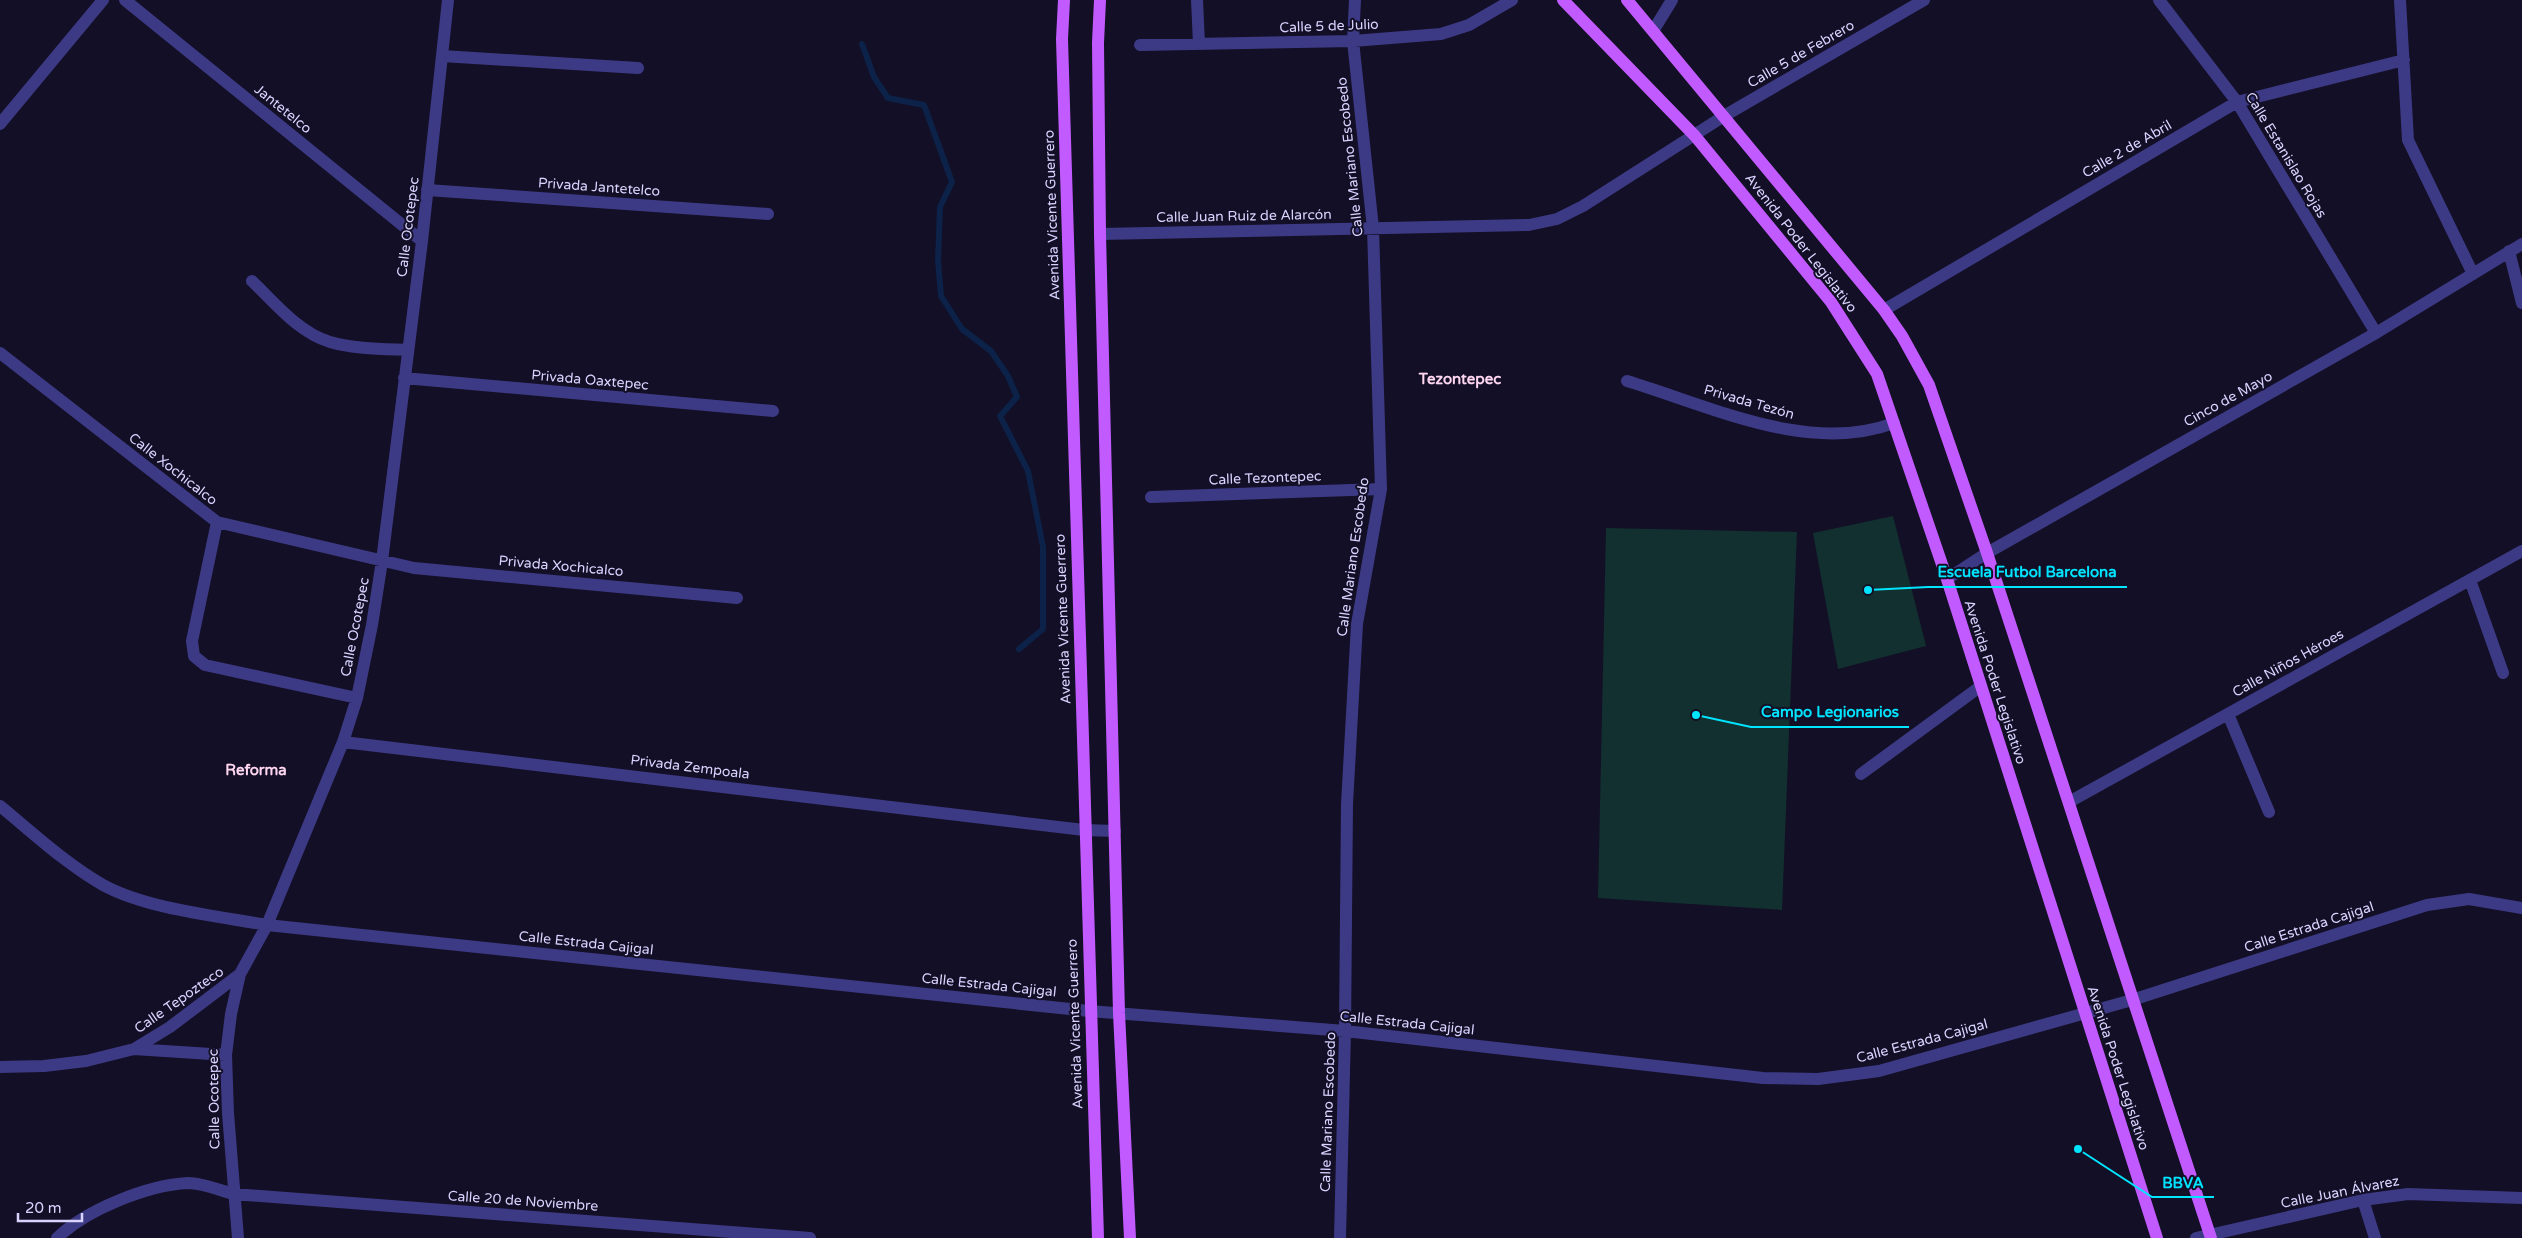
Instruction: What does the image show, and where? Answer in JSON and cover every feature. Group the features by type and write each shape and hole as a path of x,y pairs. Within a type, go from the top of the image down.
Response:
{"main road":[{"name":"Avenida Vicente Guerrero","path":"1064,0 1062,38 1084,830 1098,1238"},
{"path":"1100,0 1098,43 1100,234 1119,1013 1130,1238"},
{"name":"Avenida Poder Legislativo","path":"1563,0 1695,136 1831,302 1877,374 1947,579 2157,1238"},
{"name":"Avenida Poder Legislativo","path":"1628,0 1884,310 1902,336 1929,385 1987,553 2210,1236"}],"street":[{"path":"0,124 103,0"},
{"name":"Jantetelco","path":"125,0 422,241"},
{"name":"Calle Ocotepec","path":"238,1238 233,1194 226,1055 231,1014 240,974 267,925 343,742 357,698 372,625 382,562 422,241 448,0"},
{"path":"1197,0 1199,44"},
{"name":"Calle Mariano Escobedo","path":"1340,1238 1345,1031 1347,804 1357,624 1381,489 1373,228 1354,41 1355,0"},
{"name":"Calle 5 de Julio","path":"1140,46 1354,41 1441,34 1469,25 1512,0"},
{"path":"1653,31 1672,0"},
{"name":"Calle 5 de Febrero","path":"1695,136 1724,116 1924,0"},
{"name":"Calle Estanislao Rojas","path":"2160,0 2237,102 2376,333"},
{"path":"2400,0 2408,140 2474,274"},
{"path":"442,56 638,68"},
{"name":"Calle 2 de Abril","path":"1884,310 2237,102 2404,60"},
{"name":"Calle Juan Ruiz de Alarcón","path":"1100,234 1529,225 1557,219 1583,206 1695,136"},
{"name":"Privada Jantetelco","path":"427,190 768,214"},
{"name":"Cinco de Mayo","path":"1947,579 1987,553 2376,333 2522,244"},
{"path":"2510,251 2522,303"},
{"path":"252,281 292,320 314,335 331,342 407,350"},
{"name":"Calle Xochicalco","path":"0,353 217,522 382,562"},
{"name":"Privada Oaxtepec","path":"404,378 773,411"},
{"name":"Privada Tezón","path":"1628,381 1742,418 1787,430 1835,433 1873,431 1894,423"},
{"name":"Calle Tezontepec","path":"1151,497 1381,489"},
{"path":"217,522 192,641 194,656 205,665 357,698"},
{"name":"Calle Niños Héroes","path":"2069,802 2522,551"},
{"name":"Privada Xochicalco","path":"382,562 414,568 737,598"},
{"path":"2470,580 2503,673"},
{"path":"1861,774 1981,686"},
{"path":"2228,714 2269,812"},
{"name":"Privada Zempoala","path":"343,742 1034,822 1084,830 1115,831"},
{"name":"Calle Estrada Cajigal","path":"0,806 62,856 104,886 152,903 267,925 1090,1011 1345,1031 1753,1077 1818,1079 1878,1071 2132,1000 2427,905 2469,899 2522,908"},
{"name":"Calle Tepozteco","path":"0,1066 44,1066 86,1062 134,1049 170,1027 240,974"},
{"name":"Calle Tepozteco","path":"134,1049 226,1055"},
{"name":"Calle 20 de Noviembre","path":"57,1238 101,1209 143,1192 189,1183 233,1194 810,1238"},
{"name":"Calle Juan Álvarez","path":"2196,1238 2363,1200 2408,1194 2522,1198"},
{"path":"2363,1200 2376,1238"}],"green space":[{"path":"1893,516 1926,646 1838,669 1813,533"},
{"path":"1606,528 1797,532 1782,910 1598,898"}],"waterway":[{"path":"862,44 874,77 888,98 924,105 952,182 940,207 938,260 941,296 962,329 991,351 1008,376 1017,397 1000,416 1028,471 1043,547 1043,629 1019,649"}],"place":[{"name":"Escuela Futbol Barcelona","path":"1868,590"},
{"name":"Campo Legionarios","path":"1696,715"},
{"name":"BBVA","path":"2078,1149"}],"district":[{"name":"Tezontepec","path":"1460,379"},
{"name":"Reforma","path":"256,770"}]}
